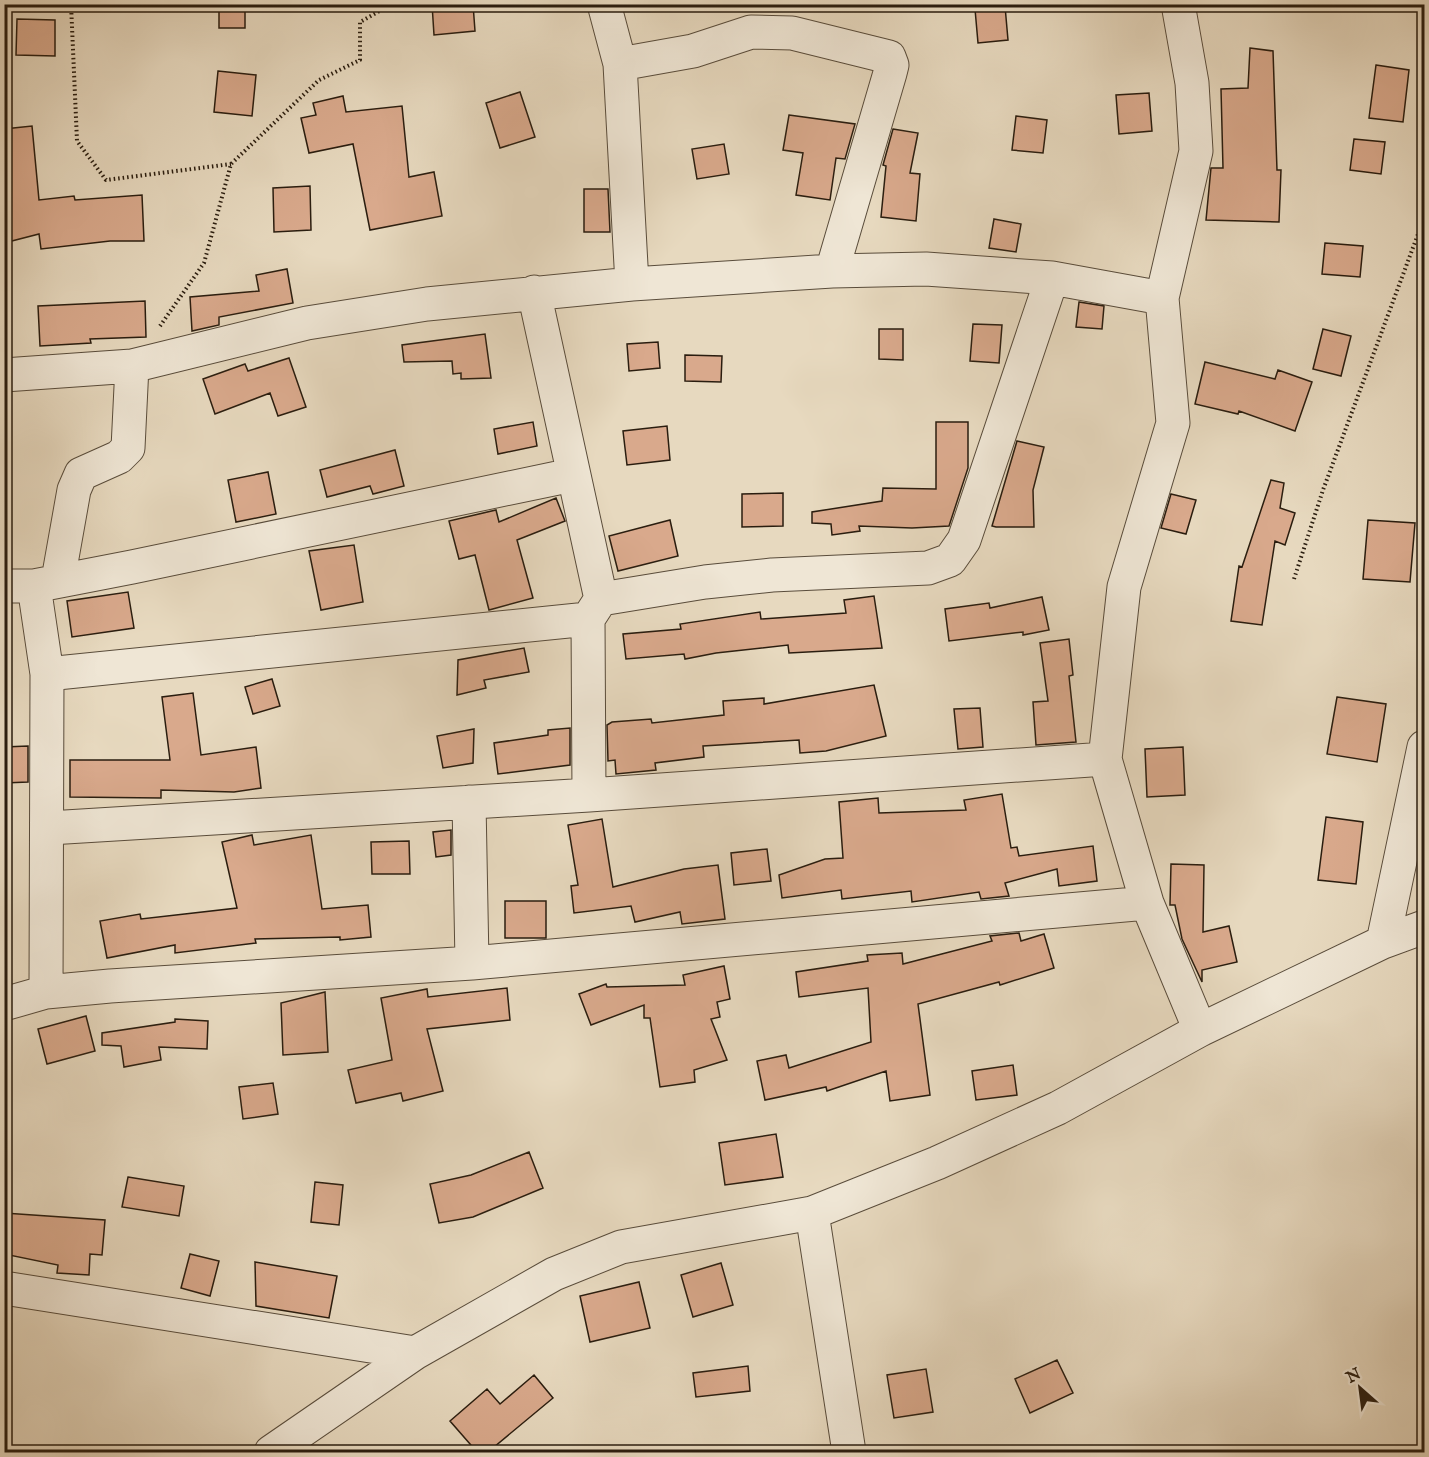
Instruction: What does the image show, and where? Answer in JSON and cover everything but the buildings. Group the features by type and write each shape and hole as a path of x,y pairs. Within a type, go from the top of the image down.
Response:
{"street":[{"path":"603,4 620,64 632,284"},
{"path":"1178,4 1192,83 1196,151 1161,298 1173,423 1124,587 1105,759 1147,903 1200,1030"},
{"path":"620,64 693,51 751,32 792,33 889,57 892,65 890,73 832,271"},
{"path":"4,375 132,366 307,324 427,304 632,284 832,271 926,269 1052,278 1161,298"},
{"path":"47,674 594,609 705,582 772,575 928,568 950,560 964,540 1052,278"},
{"path":"534,292 572,475 594,609 589,795"},
{"path":"46,992 49,828 47,674 32,584 81,474 95,465 119,457 128,448 132,366"},
{"path":"32,584 572,475"},
{"path":"1383,942 1425,747"},
{"path":"49,828 589,795 1105,759"},
{"path":"469,802 472,963"},
{"path":"4,1004 46,992 472,963 1147,903"},
{"path":"271,1452 415,1353 554,1274 621,1247 812,1213 937,1163 1058,1108 1200,1030 1383,942 1425,927"},
{"path":"812,1213 849,1452"},
{"path":"4,1288 415,1353"}],"path":[{"path":"71,4 77,141 106,180 231,164"},
{"path":"132,366 204,263 231,164 319,80 360,60 360,22 392,4"},
{"path":"1294,579 1323,490 1425,218"}]}
